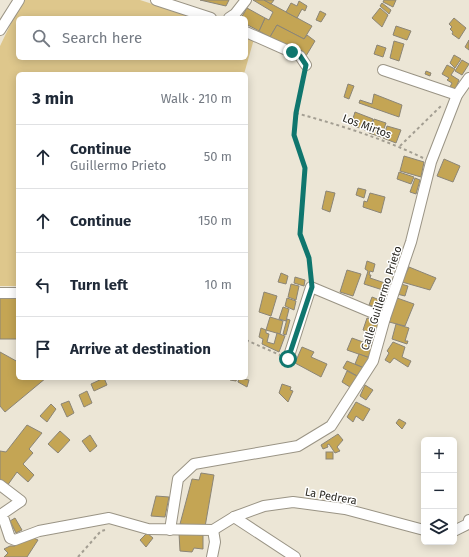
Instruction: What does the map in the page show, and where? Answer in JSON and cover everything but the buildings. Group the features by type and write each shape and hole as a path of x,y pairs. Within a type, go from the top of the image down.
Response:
{"street":[{"path":"0,30 19,0"},
{"path":"156,0 205,16"},
{"path":"232,16 246,0"},
{"path":"248,33 300,56 306,65"},
{"path":"383,70 457,95"},
{"name":"Calle Guillermo Prieto","path":"170,530 178,479 194,464 298,446 331,426 373,361 385,318 411,242 431,162 457,95 469,78"},
{"path":"288,359 312,287 385,318"},
{"path":"0,293 16,293"},
{"path":"0,485 21,501 2,514 10,538 15,540 39,531 109,518 148,529 213,530 215,542 212,557"},
{"name":"La Pedrera","path":"213,530 234,517 264,506 293,502 345,509 421,529"},
{"path":"234,517 295,557"},
{"path":"457,529 468,524 469,520"}],"path":[{"path":"306,65 296,113 294,135 305,168 300,234 309,258 312,287"},
{"path":"400,147 443,104 444,97 439,89"},
{"name":"Los Mirtos","path":"296,113 338,124 400,147 431,162"},
{"path":"248,341 288,359"},
{"path":"78,557 101,531 108,528"}],"shaded area":[{"path":"25,0 140,0 190,16 16,16 16,60 248,60 245,72 16,72 16,286 0,286 0,46 17,11"},
{"path":"248,37 254,39 248,60"}],"route":[{"path":"288,359 312,287 309,258 300,234 305,168 294,135 296,113 306,65 300,56 292,52"}]}
